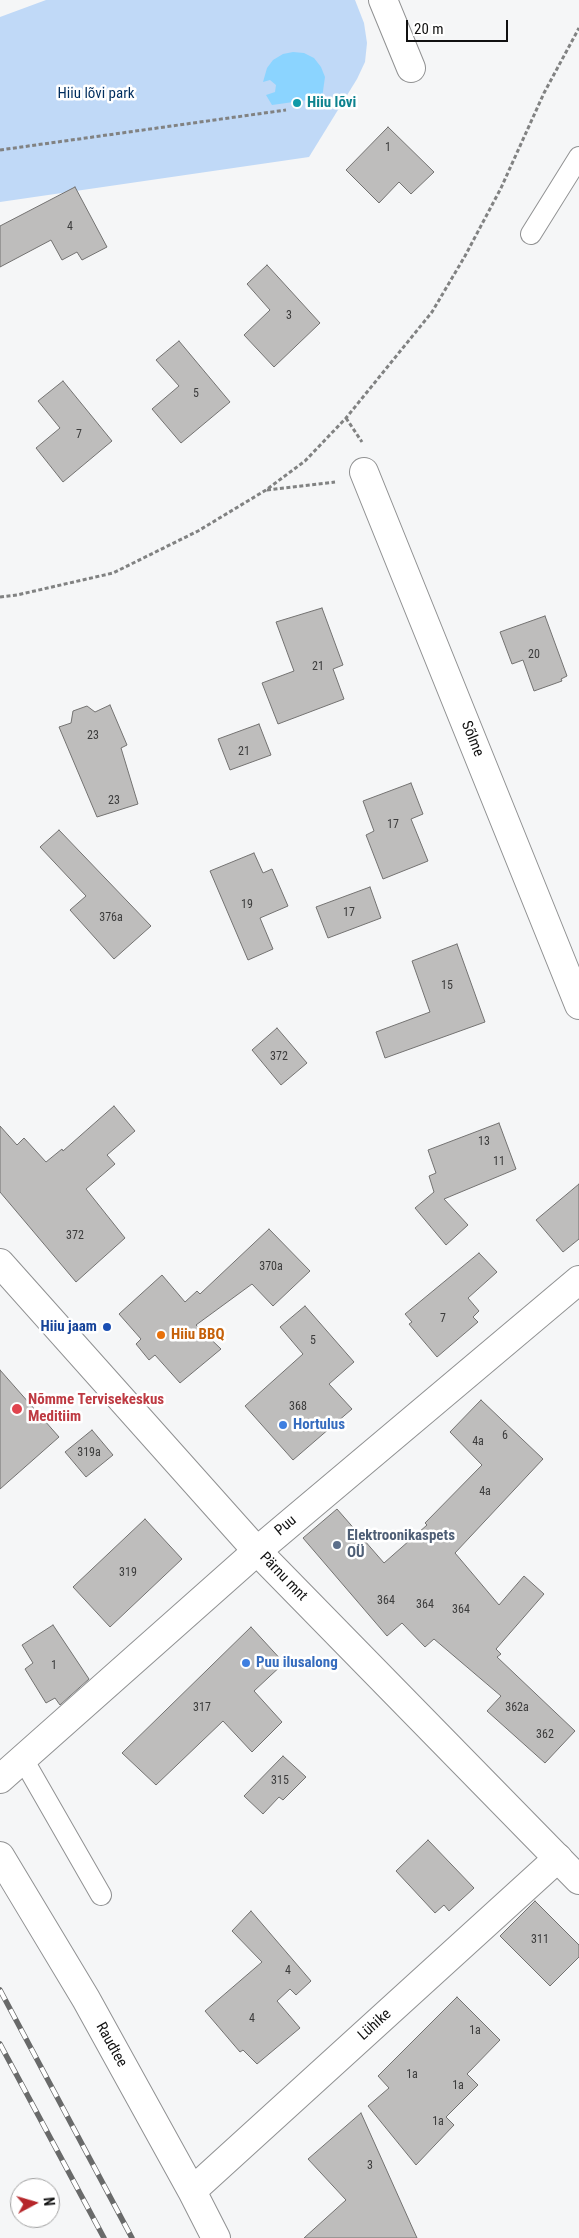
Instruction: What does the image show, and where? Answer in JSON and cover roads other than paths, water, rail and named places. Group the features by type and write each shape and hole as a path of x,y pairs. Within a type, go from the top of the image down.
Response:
{"street":[{"path":"383,0 411,68"},
{"name":"Sõlme","path":"353,477 579,1006"},
{"name":"Pärnu mnt","path":"0,1263 257,1551 579,1880"},
{"name":"Puu","path":"0,1779 257,1551 579,1280"},
{"name":"Raudtee","path":"0,1856 86,1999 216,2238"},
{"name":"Lühike","path":"192,2191 558,1858"}],"lane":[{"path":"531,234 579,157"},
{"path":"23,1758 100,1895"}],"water":[{"path":"293,52 304,53 314,58 321,67 325,77 322,98 272,105 266,95 275,92 276,85 270,80 263,82 267,68 273,60 283,54"}],"railway":[{"path":"0,1990 132,2238"},
{"path":"0,2044 104,2238"}],"place":[{"name":"Hiiu lõvi","path":"297,103"},
{"name":"Hiiu jaam","path":"107,1327"},
{"name":"Hiiu BBQ","path":"161,1335"},
{"name":"Nõmme Tervisekeskus Meditiim","path":"17,1409"},
{"name":"Hortulus","path":"283,1425"},
{"name":"Elektroonikaspets OÜ","path":"337,1545"},
{"name":"Puu ilusalong","path":"246,1663"}],"park label":[{"name":"Hiiu lõvi park","path":"96,94"}]}
